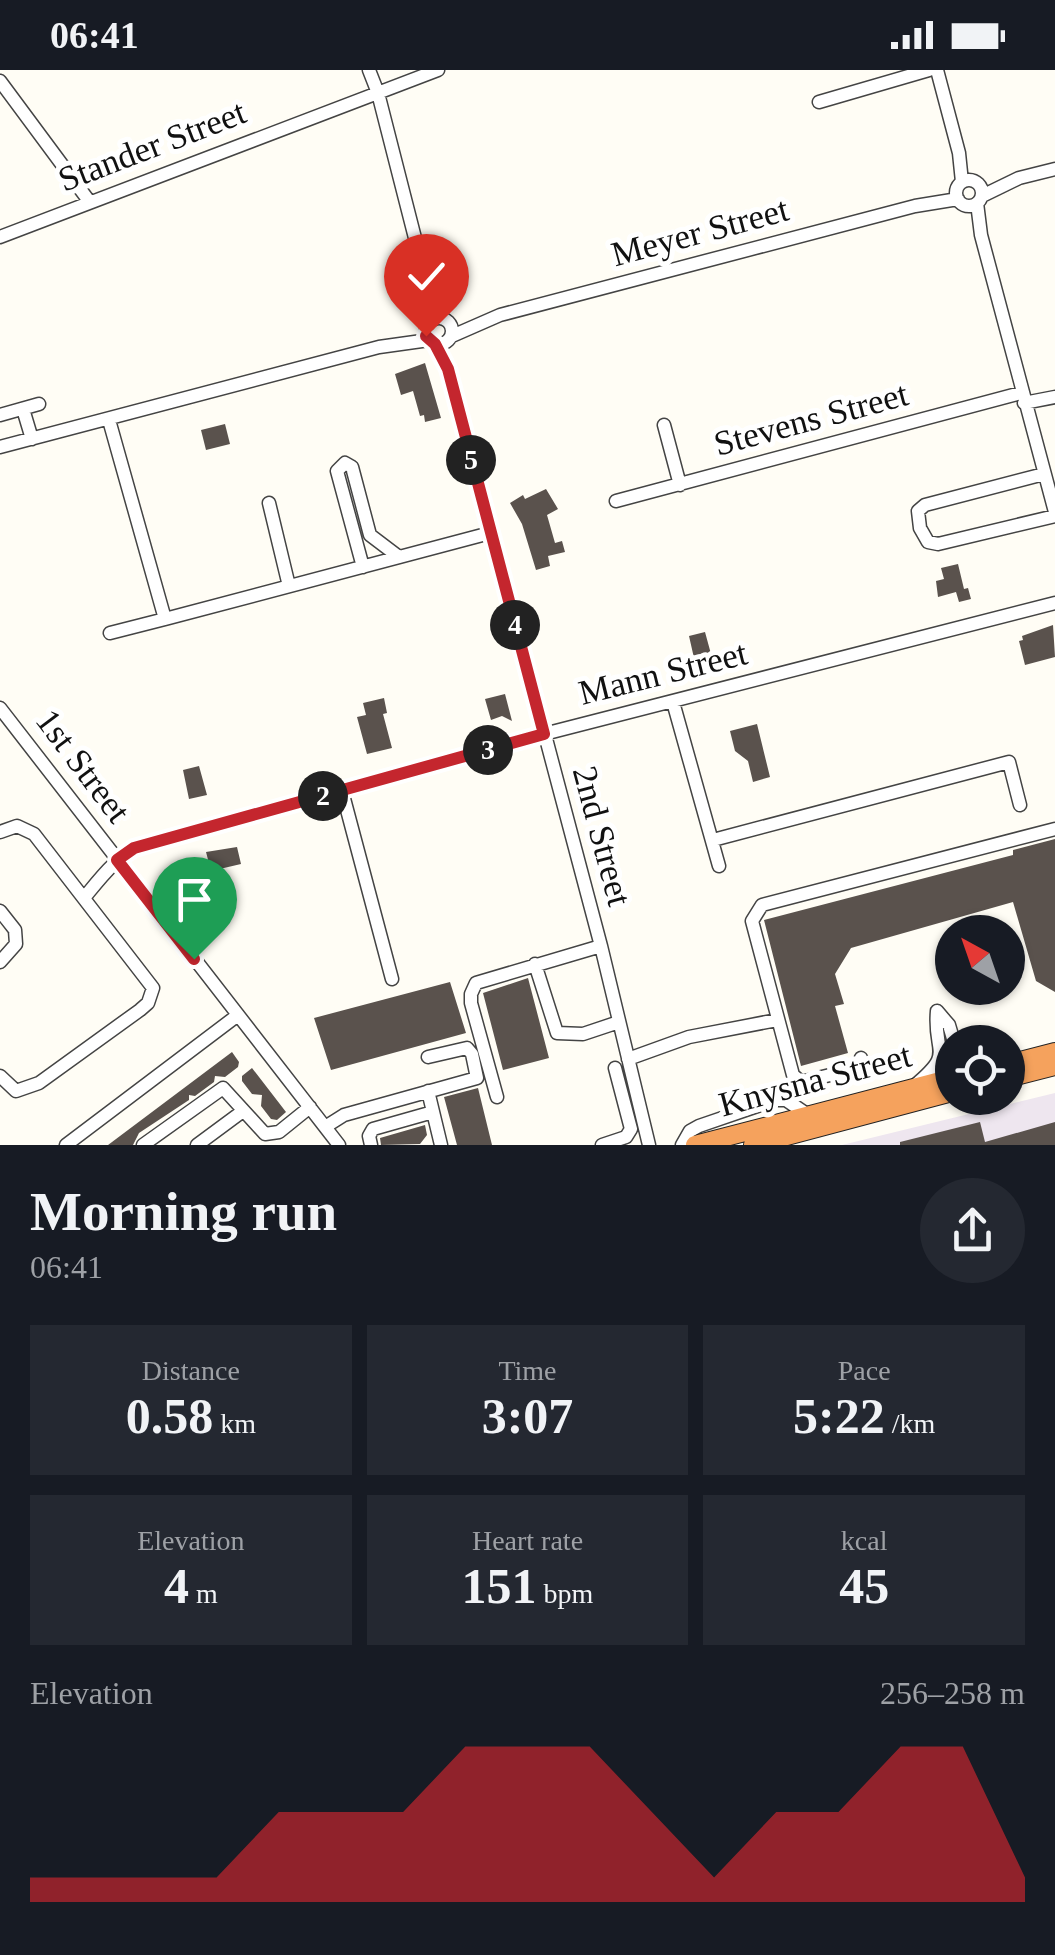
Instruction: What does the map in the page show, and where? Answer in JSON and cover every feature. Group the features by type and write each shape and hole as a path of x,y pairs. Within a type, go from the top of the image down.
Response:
{"highway":[{"path":"1025,1060 1055,1052"},
{"path":"1025,1074 1055,1066"},
{"name":"Knysna Street","path":"748,1139 808,1115 935,1082"},
{"name":"Knysna Street","path":"695,1145 748,1139 935,1096"}],"street":[{"name":"2nd Street","path":"369,70 650,1145"},
{"name":"Stander Street","path":"0,237 438,70"},
{"path":"819,102 929,70"},
{"path":"937,70 1055,514 938,544 931,544 924,537 917,518 925,506 1044,474"},
{"path":"0,82 89,201"},
{"name":"Meyer Street","path":"0,448 1055,169"},
{"name":"Stevens Street","path":"616,502 1022,398 1055,397"},
{"path":"0,416 40,404"},
{"path":"22,409 32,439"},
{"path":"109,420 166,619"},
{"path":"664,425 680,484"},
{"path":"363,566 337,471 342,464 352,466 370,535 399,557"},
{"path":"269,504 289,586"},
{"path":"110,633 490,532"},
{"name":"Mann Street","path":"117,860 147,842 544,734 1055,603"},
{"path":"674,702 719,866"},
{"name":"1st Street","path":"0,708 339,1145"},
{"path":"713,840 1009,762 1020,806"},
{"path":"342,791 392,979"},
{"path":"0,832 17,826 34,834 150,983 152,996 140,1010 39,1083 16,1091 0,1076"},
{"path":"861,1058 851,1070 797,1080 790,1070 752,921 762,905 1055,829"},
{"path":"84,898 117,860"},
{"path":"0,911 15,930 16,944 0,962"},
{"path":"497,1097 470,994 476,983 601,946"},
{"path":"535,964 557,1032 583,1034 619,1022"},
{"path":"938,1025 937,1011 949,1025"},
{"path":"66,1145 238,1015"},
{"path":"628,1059 690,1037 778,1020"},
{"path":"325,1127 344,1114 478,1075 467,1048 428,1057"},
{"path":"602,1145 626,1138 631,1130 615,1068"},
{"path":"912,1088 935,1069"},
{"path":"144,1145 223,1088 259,1130 270,1134 310,1107"},
{"path":"428,1091 437,1144"},
{"path":"682,1145 694,1128 781,1099 808,1115"},
{"path":"197,1145 243,1111"},
{"path":"371,1145 370,1132 378,1127 434,1112"},
{"path":"738,1112 748,1139"}],"shaded area":[{"path":"1055,1093 1055,1145 842,1145 965,1115 1025,1115 1025,1100"}],"building":[{"path":"425,363 441,418 425,422 413,391 401,395 395,374"},
{"path":"225,424 230,444 206,450 201,430"},
{"path":"546,489 558,509 547,515 555,543 562,541 565,552 548,556 550,566 536,570 522,524 510,503"},
{"path":"958,564 964,589 968,588 971,599 959,602 956,592 938,597 936,581 944,579 941,568"},
{"path":"1053,625 1055,657 1025,665 1019,641 1022,636"},
{"path":"705,632 711,654 694,658 689,636"},
{"path":"505,694 512,721 502,716 491,720 485,699"},
{"path":"384,698 387,713 383,714 392,748 367,754 357,717 366,715 363,703"},
{"path":"757,724 770,777 753,782 748,761 735,751 730,731"},
{"path":"199,766 207,795 189,799 183,770"},
{"path":"1055,839 1055,992 1036,981 1025,943 1025,915 1017,915 1013,902 967,915 935,915 935,924 851,948 835,974 844,1004 835,1006 848,1053 801,1066 764,920 1013,855 1013,850"},
{"path":"237,847 241,864 211,871 206,852"},
{"path":"528,978 549,1058 503,1070 483,993"},
{"path":"450,982 466,1033 331,1070 314,1018"},
{"path":"232,1052 238,1067 225,1077 215,1076 214,1082 195,1096 189,1095 189,1100 139,1133 133,1145 108,1145"},
{"path":"252,1068 286,1112 277,1120 271,1119 261,1106 262,1095 252,1094 242,1081 242,1076"},
{"path":"478,1088 492,1145 457,1145 444,1097"},
{"path":"980,1122 985,1142 1055,1122 1055,1145 900,1145 900,1142"},
{"path":"425,1125 427,1135 420,1144 381,1145 380,1138"}],"route":[{"path":"194,959 117,860 134,848 544,734 448,369 435,344 426,336"}]}
